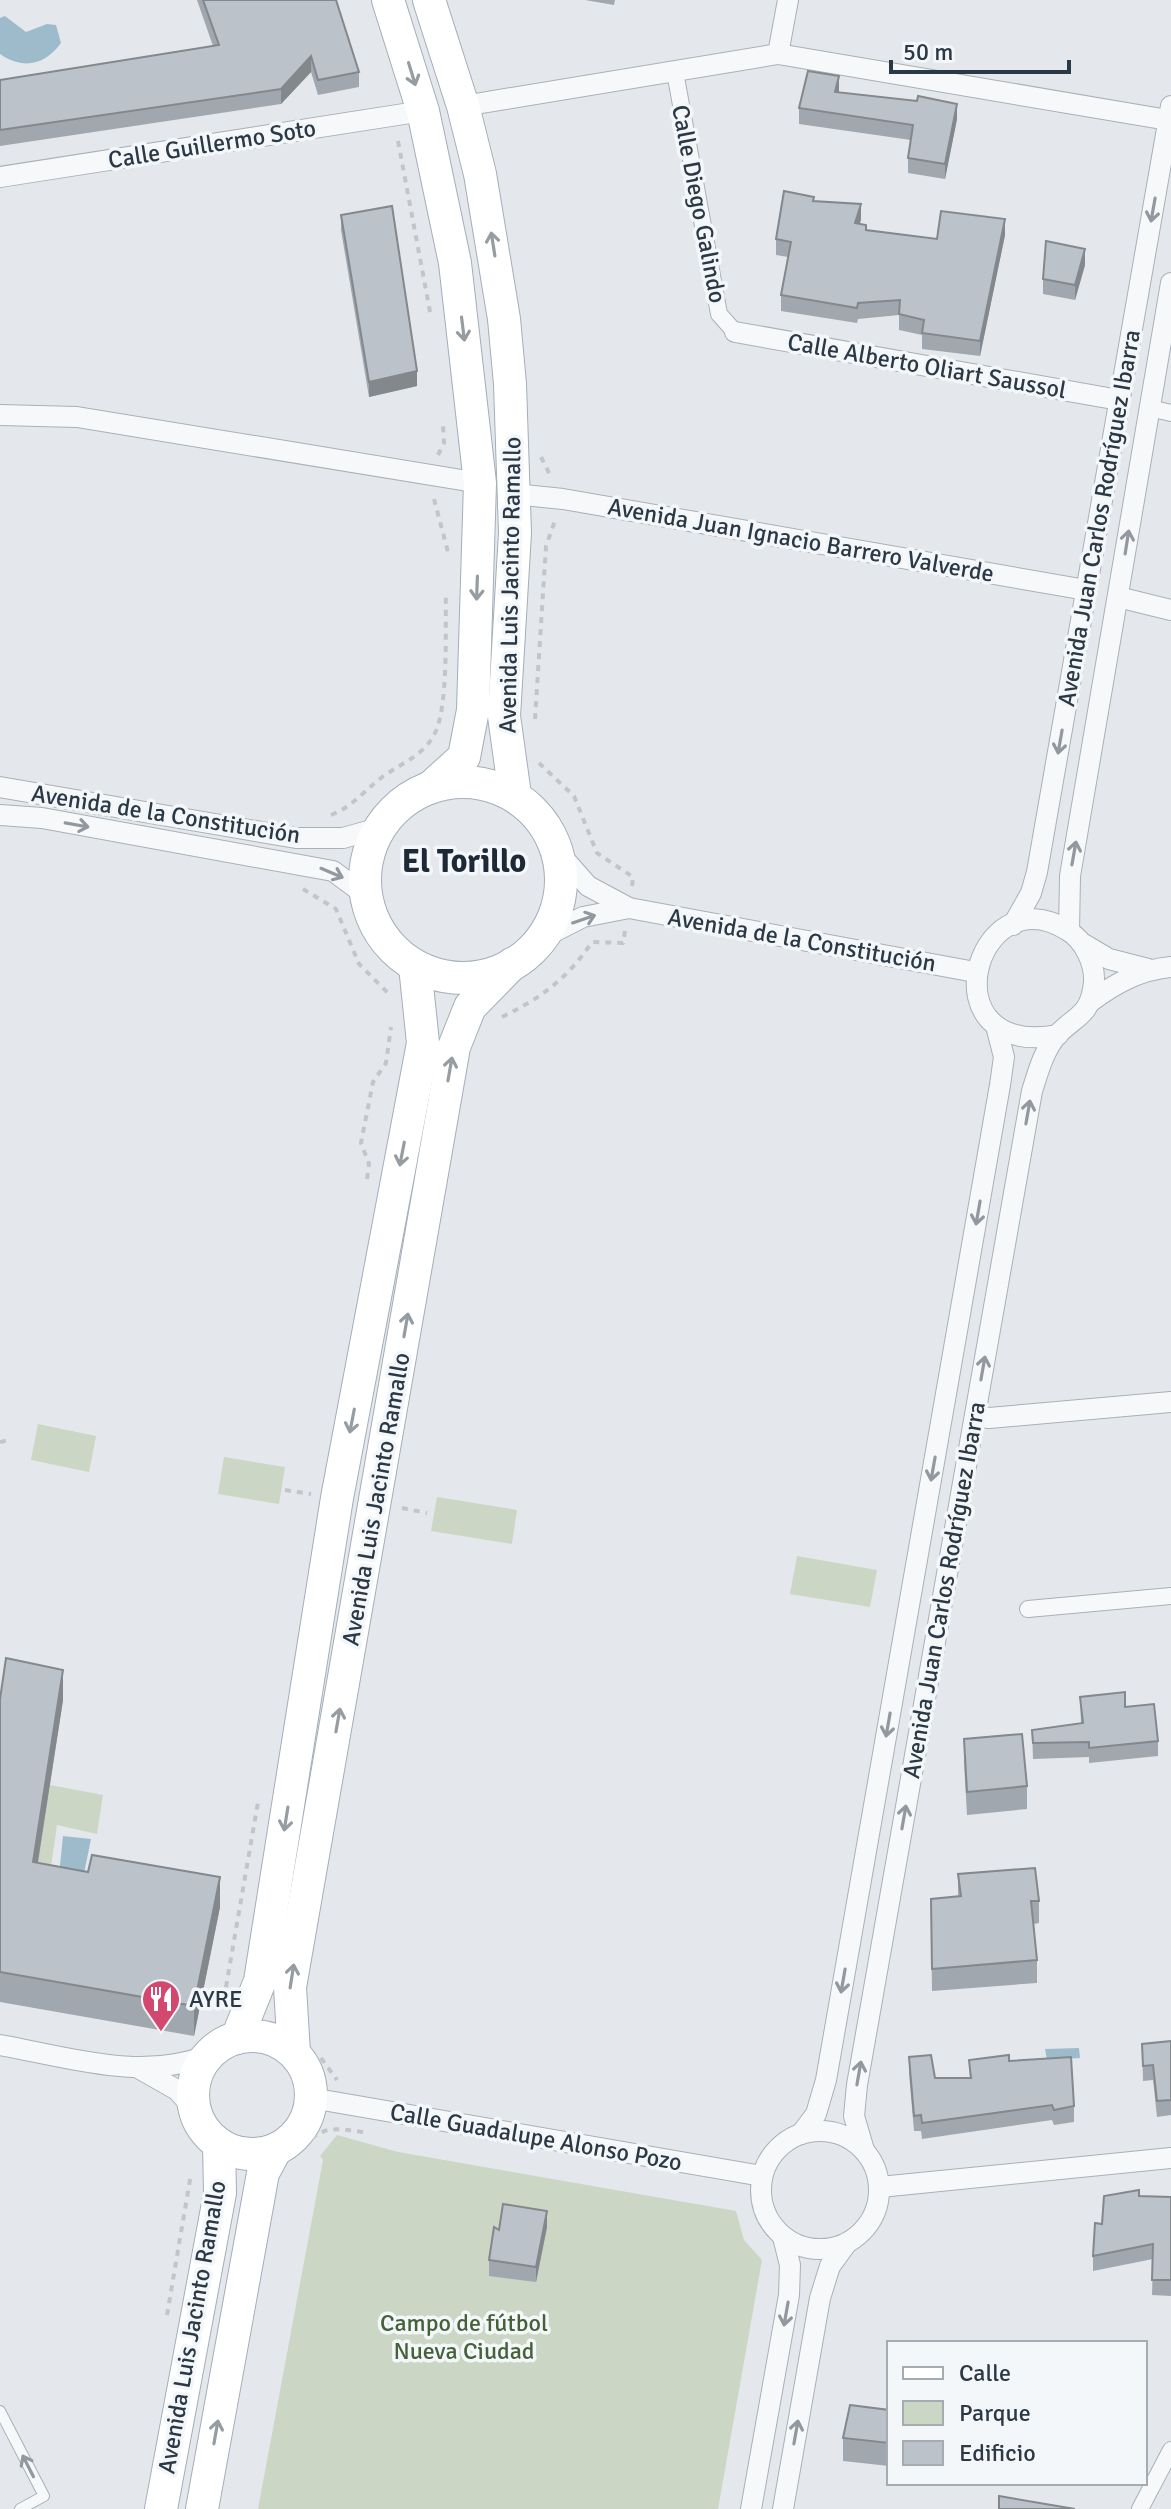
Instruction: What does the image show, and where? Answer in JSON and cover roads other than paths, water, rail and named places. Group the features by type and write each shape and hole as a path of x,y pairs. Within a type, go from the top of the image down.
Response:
{"main road":[{"name":"Avenida Luis Jacinto Ramallo","path":"388,0 408,114 455,263 480,483 473,710 464,757 431,787"},
{"name":"Avenida Luis Jacinto Ramallo","path":"429,0 463,106 493,242 504,319 514,494 513,609 504,716 515,795"},
{"path":"470,780 515,795 541,819 558,852 562,880 558,901 542,938 512,964 481,976 447,977 415,966 391,948 374,923 364,894 369,849 379,828 401,803 431,787 470,780"},
{"name":"Avenida Luis Jacinto Ramallo","path":"294,2053 290,1987 454,1047 470,1007 512,964"},
{"name":"Avenida Luis Jacinto Ramallo","path":"237,2038 260,1981 320,1604 423,1043 415,966"},
{"path":"262,2036 294,2053 306,2068 311,2098 307,2117 295,2136 276,2149 248,2154 219,2144 200,2123 195,2110 196,2075 208,2055 237,2038 262,2036"},
{"name":"Avenida Luis Jacinto Ramallo","path":"161,2509 220,2193 219,2144"},
{"name":"Avenida Luis Jacinto Ramallo","path":"202,2509 263,2173 276,2149"}],"street":[{"path":"778,54 788,0"},
{"path":"463,106 778,54 1170,113"},
{"name":"Calle Diego Galindo","path":"675,72 719,314 735,332"},
{"name":"Avenida Juan Carlos Rodríguez Ibarra","path":"1013,925 1031,893 1037,872 1170,113"},
{"name":"Calle Guillermo Soto","path":"0,177 408,114"},
{"name":"Avenida Juan Carlos Rodríguez Ibarra","path":"1075,937 1070,876 1171,283"},
{"name":"Calle Alberto Oliart Saussol","path":"735,332 1119,400"},
{"path":"1149,408 1171,413"},
{"path":"0,415 77,417 480,483"},
{"name":"Avenida Juan Ignacio Barrero Valverde","path":"514,494 578,502 1086,590"},
{"path":"1118,597 1171,610"},
{"name":"Avenida de la Constitución","path":"0,787 296,838 343,838 379,828"},
{"name":"Avenida de la Constitución","path":"0,815 42,818 333,871 364,894"},
{"name":"Avenida de la Constitución","path":"558,852 588,886 629,908 975,972"},
{"name":"Avenida de la Constitución","path":"542,938 583,917 629,908"},
{"path":"1148,969 1109,959 1075,937 1035,920 1013,925 992,938 980,954 975,972 976,993 983,1012 996,1026 1032,1040 1058,1035 1077,1021 1090,1002 1116,983 1148,969 1171,967"},
{"path":"1075,937 1091,961 1094,981 1090,1002"},
{"name":"Avenida Juan Carlos Rodríguez Ibarra","path":"801,2134 816,2114 831,2049 1000,1085 1004,1057 996,1026"},
{"name":"Avenida Juan Carlos Rodríguez Ibarra","path":"864,2150 854,2116 857,2085 1032,1091 1043,1059 1058,1035"},
{"path":"975,1416 1000,1417 1171,1402"},
{"path":"1028,1609 1171,1596"},
{"path":"0,2045 140,2069 181,2066 208,2055"},
{"path":"140,2069 177,2090 195,2110"},
{"name":"Calle Guadalupe Alonso Pozo","path":"311,2098 762,2176"},
{"path":"751,2509 789,2295 790,2265 783,2237 764,2212 762,2176 781,2145 801,2134 830,2131 847,2137 864,2150 874,2164 880,2187 876,2212 863,2232 846,2244 830,2266 820,2298 783,2509"},
{"path":"880,2187 1171,2158"},
{"path":"783,2237 803,2248 822,2250 846,2244"},
{"path":"1140,2509 1171,2450"}],"lane":[{"path":"0,2411 44,2496 20,2509"}],"water":[{"path":"5,16 26,32 47,24 56,25 61,43 48,56 33,63 9,59 0,54 0,18"},
{"path":"63,1836 91,1839 81,1888 58,1884"},
{"path":"1079,2048 1080,2058 1047,2060 1045,2049"}],"place":[{"name":"AYRE","path":"161,2033"}],"district":[{"name":"El Torillo","path":"464,861"}],"park label":[{"name":"Campo de fútbol Nueva Ciudad","path":"464,2337"}]}
